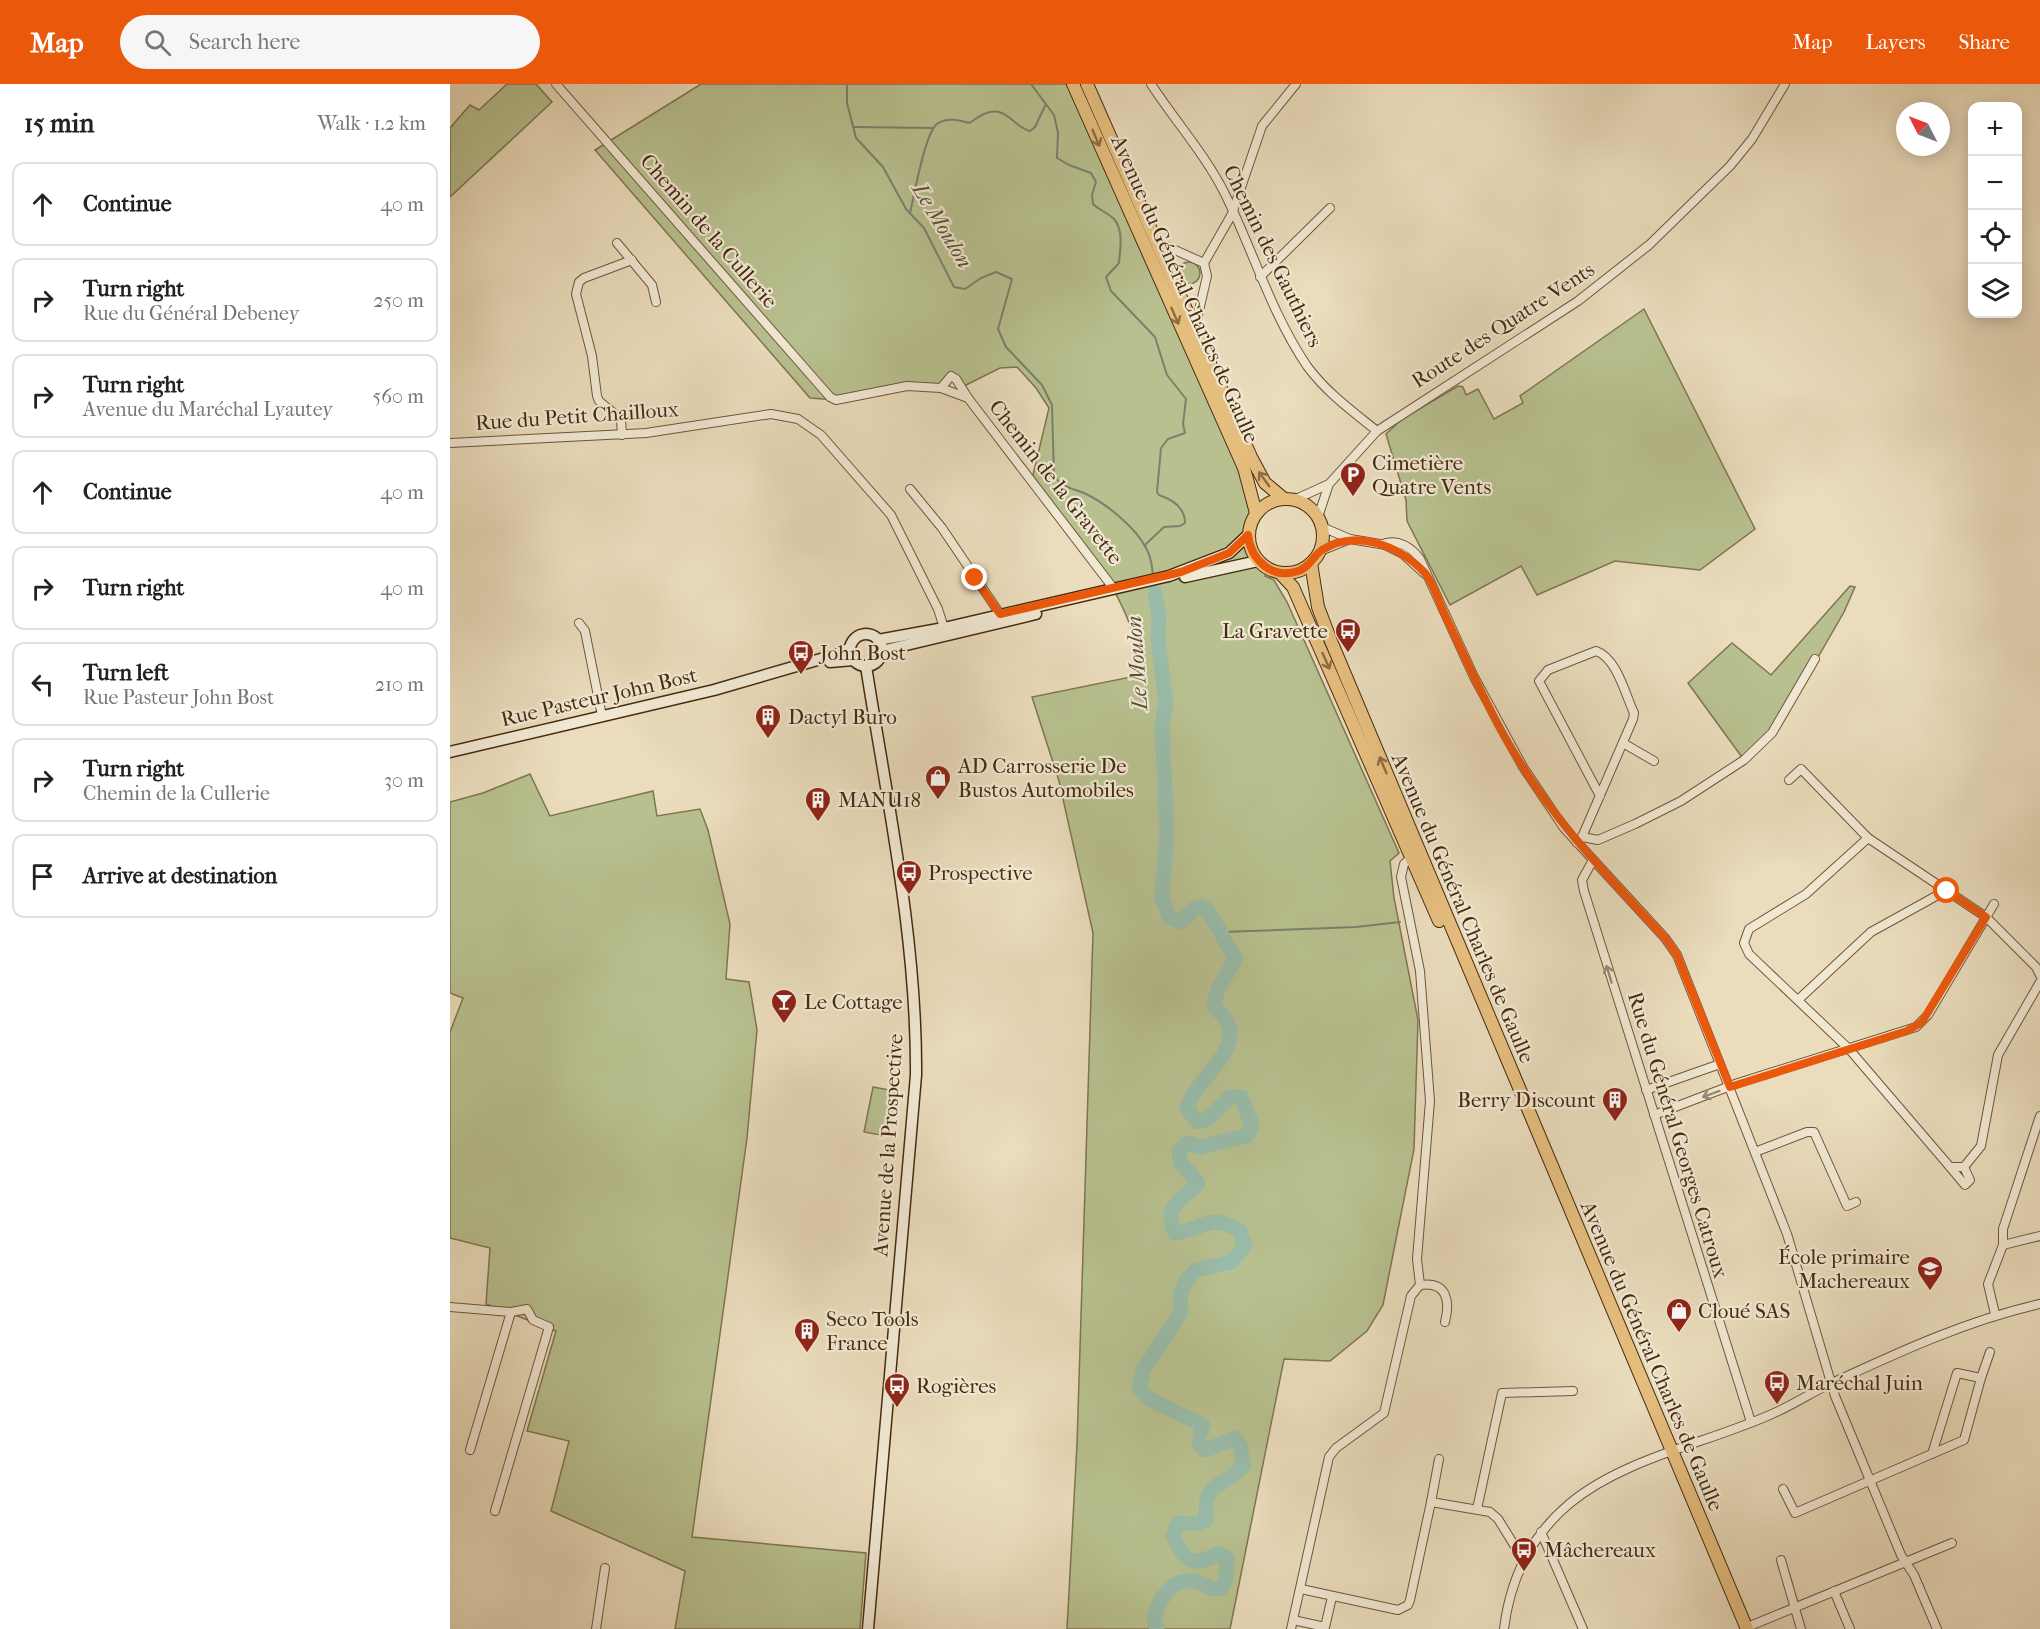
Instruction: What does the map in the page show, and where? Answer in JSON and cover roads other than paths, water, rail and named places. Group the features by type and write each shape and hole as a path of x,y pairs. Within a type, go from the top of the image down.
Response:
{"main road":[{"name":"Avenue du Général Charles de Gaulle","path":"1073,84 1244,468 1256,513"},
{"name":"Avenue du Général Charles de Gaulle","path":"1087,84 1251,457 1265,483 1289,499 1305,503 1320,522"},
{"path":"1170,578 1229,553 1248,535 1256,513 1273,500 1289,499"},
{"path":"1280,573 1297,571 1311,562 1320,551 1320,522"},
{"path":"880,646 875,663 866,666 853,660 850,648 855,638 864,634 880,646 1170,578 1258,561 1252,553 1248,535"},
{"name":"Avenue du Général Charles de Gaulle","path":"1258,561 1280,573 1293,587 1415,855 1744,1629"},
{"name":"Avenue du Général Charles de Gaulle","path":"1311,562 1322,618 1415,855"},
{"path":"945,632 1000,614 1142,585"},
{"name":"Rue Pasteur John Bost","path":"756,679 850,648"},
{"name":"Rue Pasteur John Bost","path":"450,752 756,679 840,660 853,660"},
{"name":"Avenue de la Prospective","path":"866,666 902,901 916,1026 915,1083 868,1629"}],"street":[{"name":"Chemin de la Cullerie","path":"556,84 815,380 836,400"},
{"name":"Chemin des Gauthiers","path":"1151,84 1209,165 1260,277 1307,366 1338,400 1377,431"},
{"path":"1196,328 1207,276 1204,263 1232,214 1263,126 1296,84"},
{"name":"Route des Quatre Vents","path":"1329,484 1377,431 1578,301 1648,245 1730,166 1752,139 1785,84"},
{"path":"1260,277 1330,208"},
{"path":"1157,242 1204,263"},
{"path":"617,243 652,285 656,302"},
{"path":"622,435 621,419 599,401 592,356 576,294 579,282 584,278 632,260"},
{"name":"Chemin de la Gravette","path":"941,388 951,376 956,379 968,398 1114,589"},
{"name":"Chemin de la Gravette","path":"836,400 907,386 941,388 968,398"},
{"name":"Rue du Petit Chailloux","path":"450,444 622,435 771,414 786,415 809,425 821,435 891,515 925,579 945,632"},
{"path":"1289,499 1329,484"},
{"path":"1329,484 1320,522 1350,539 1401,548 1406,543 1420,559 1425,574 1502,731 1552,812 1580,840 1593,860 1665,938 1677,955 1787,1234 1831,1383 1870,1480 1937,1629"},
{"path":"910,489 942,528 1000,614"},
{"path":"1320,551 1350,539"},
{"path":"1383,544 1403,554 1425,574"},
{"path":"579,623 585,631 602,716"},
{"path":"1580,840 1600,796 1623,743 1634,713 1613,666 1604,654 1596,651 1543,673 1540,686 1600,796"},
{"path":"1580,840 1598,840 1644,819 1702,789 1744,760 1772,733 1815,659"},
{"path":"1623,743 1654,761"},
{"path":"1790,780 1801,769 1868,838 1986,917 2036,967 2040,975"},
{"path":"1868,838 1806,894 1754,924 1746,935 1744,943 1749,954 1849,1049 1965,1185 1970,1180 1964,1167"},
{"path":"1291,1629 1329,1457 1336,1448 1384,1413 1411,1296 1420,1285 1417,1259 1430,1101 1420,971 1401,877 1401,868 1415,855"},
{"name":"Rue du Général Georges Catroux","path":"1593,860 1582,880 1584,891 1750,1422"},
{"path":"1798,1000 1871,932 1947,891"},
{"path":"1654,1115 1730,1087 1907,1031 1922,1022 1994,904"},
{"path":"1964,1167 1981,1146 1998,1055 2040,982"},
{"path":"1646,1090 1720,1064"},
{"path":"1995,1314 1988,1284 2003,1245 2003,1229 2040,1116"},
{"path":"1755,1152 1807,1132 1814,1132 1847,1206 1856,1202"},
{"path":"1950,1167 1964,1167"},
{"path":"2003,1245 2040,1236"},
{"path":"1420,1285 1435,1286 1447,1297 1449,1305 1445,1322"},
{"path":"1504,1629 1508,1600 1524,1561 1541,1532 1570,1503 1595,1486 1668,1452 1750,1422 1831,1383 1995,1314 2040,1304"},
{"path":"450,1307 511,1312 527,1309 533,1320 549,1327 495,1511"},
{"path":"470,1450 511,1312"},
{"path":"1783,1489 1795,1513 1964,1440 1990,1352"},
{"path":"1932,1454 1958,1373 1981,1378"},
{"path":"1477,1509 1502,1393 1573,1391"},
{"path":"1300,1589 1398,1610 1408,1605 1439,1459"},
{"path":"1431,1502 1477,1509 1495,1515 1524,1561"},
{"path":"1541,1532 1583,1629"},
{"path":"1744,1629 1952,1543"},
{"path":"1780,1560 1801,1629"},
{"path":"596,1629 605,1568"},
{"path":"1834,1591 1850,1629"},
{"path":"1293,1620 1325,1627 1332,1597"}],"waterway":[{"name":"Le Moulon","path":"847,84 847,103 856,138 883,167 906,209 924,228 954,287 965,289 981,278 996,272 1012,279 998,329 1006,347 1042,385 1052,405 1054,476 1065,486 1103,504 1128,525 1148,551 1153,576"},
{"path":"1031,84 1054,115 1058,133 1057,158 1091,173 1096,182 1092,195 1093,204 1114,219 1119,229 1121,240 1119,263 1106,277 1111,291 1155,337 1167,375 1186,399 1183,424 1185,433 1168,439 1161,448 1157,492 1180,508 1185,523 1180,526 1164,527 1145,545"},
{"path":"910,213 924,152 928,139 937,124 949,120 969,123 982,115 997,112 1003,113 1030,131 1035,127 1045,106"},
{"path":"853,127 933,128"},
{"name":"Le Moulon","path":"1154,584 1155,592"},
{"name":"Le Moulon","path":"1155,592 1166,703 1162,725 1167,832 1162,898 1169,917 1180,922 1195,908 1202,906 1208,911 1235,958 1219,986 1214,1006 1226,1020 1230,1033 1228,1046 1193,1095 1187,1108 1197,1122 1208,1119 1230,1097 1241,1097 1252,1126 1246,1136 1200,1147 1187,1143 1179,1151 1180,1162 1198,1183 1180,1199 1172,1210 1172,1224 1175,1233 1207,1223 1221,1223 1240,1231 1245,1246 1231,1262 1196,1270 1186,1281 1180,1294 1181,1312 1143,1371 1139,1388 1149,1399 1203,1425 1200,1434"},
{"path":"1222,932 1356,927 1400,922"},
{"name":"Le Moulon","path":"1157,1629 1155,1618 1158,1606 1174,1585 1180,1582 1195,1581 1212,1589 1221,1588 1226,1580 1227,1558 1219,1554 1202,1560 1191,1560 1182,1552 1173,1536 1178,1524 1198,1523 1206,1520 1206,1507 1211,1491 1243,1466 1241,1447 1235,1438 1205,1450 1199,1443"}],"place":[{"name":"Cimetière Quatre Vents","path":"1353,498"},
{"name":"La Gravette","path":"1348,654"},
{"name":"John Bost","path":"801,676"},
{"name":"Dactyl Buro","path":"768,740"},
{"name":"AD Carrosserie De Bustos Automobiles","path":"938,801"},
{"name":"MANU18","path":"818,823"},
{"name":"Prospective","path":"909,896"},
{"name":"Le Cottage","path":"784,1025"},
{"name":"Berry Discount","path":"1615,1123"},
{"name":"École primaire Machereaux","path":"1930,1292"},
{"name":"Cloué SAS","path":"1679,1334"},
{"name":"Seco Tools France","path":"807,1354"},
{"name":"Maréchal Juin","path":"1777,1406"},
{"name":"Rogières","path":"897,1409"},
{"name":"Mâchereaux","path":"1524,1573"}]}
